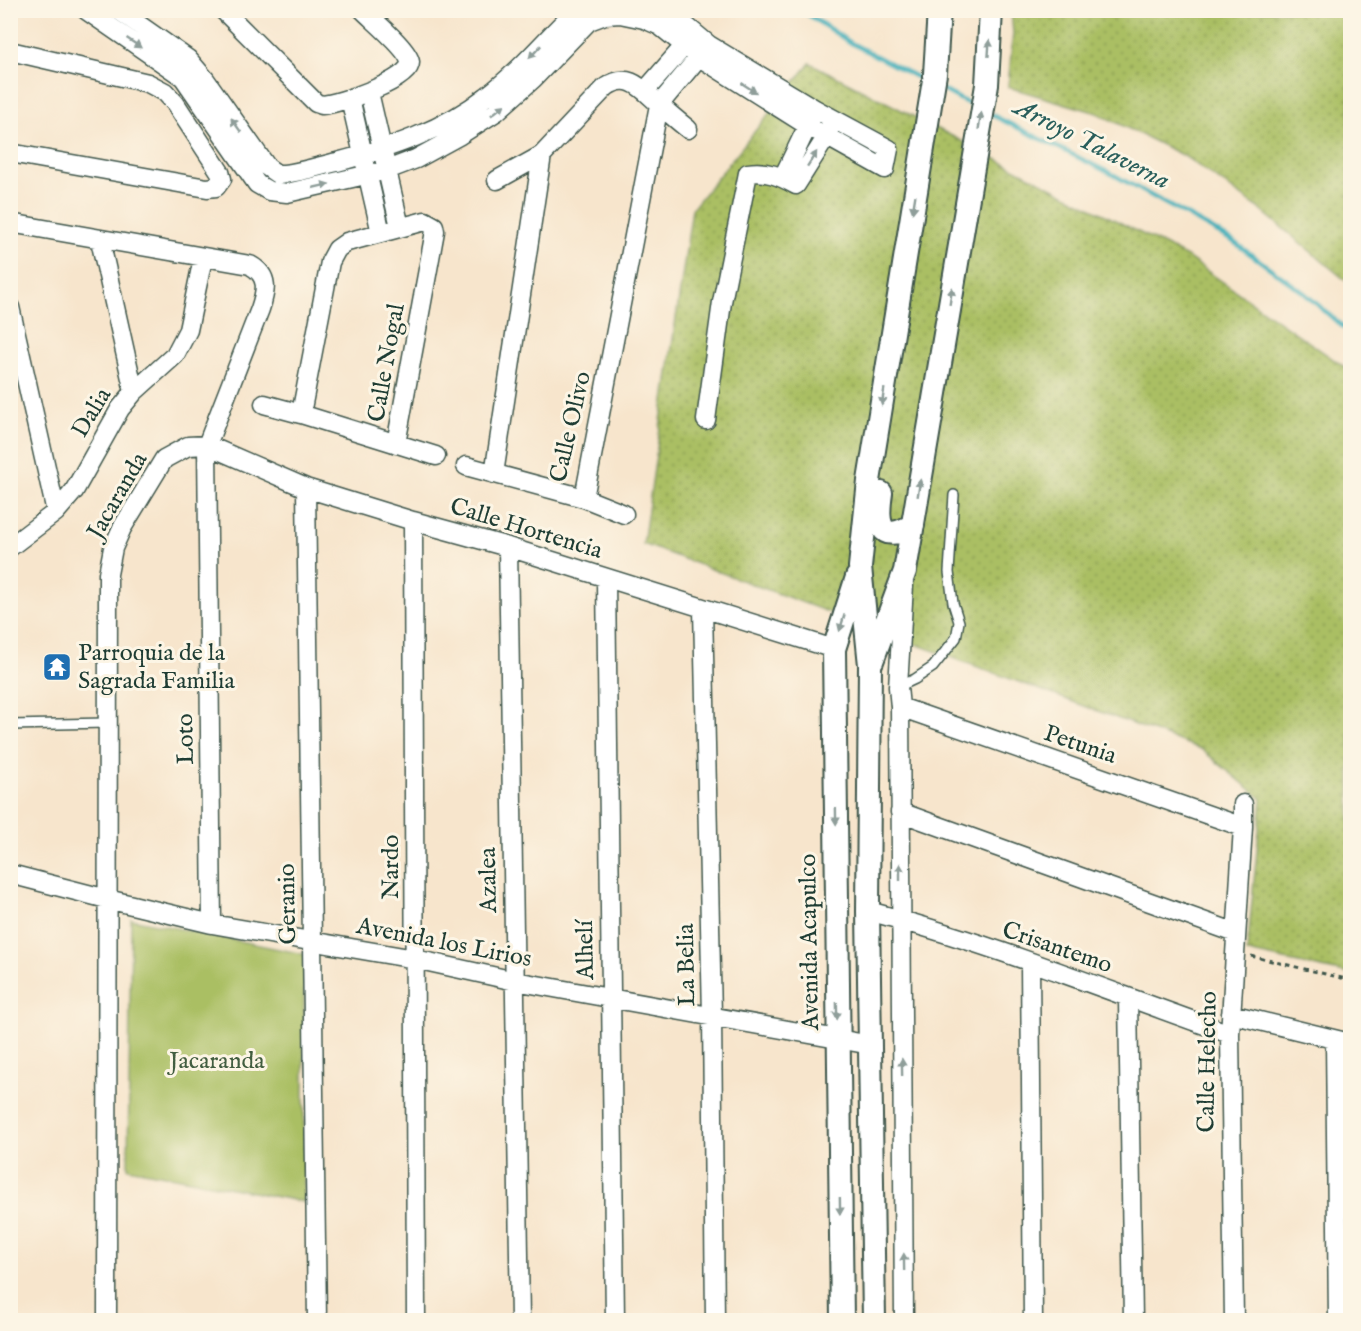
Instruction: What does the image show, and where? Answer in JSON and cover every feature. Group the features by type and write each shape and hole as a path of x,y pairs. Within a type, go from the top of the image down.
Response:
{"street":[{"path":"86,10 183,77 251,175 264,189 274,193 287,193 387,170 438,148 496,112 533,79 591,14"},
{"path":"118,10 188,59 205,79 258,156 277,174 290,174 363,155 433,130 471,108 591,14 620,14 644,19 690,39"},
{"path":"223,10 316,103 329,105 369,92 409,70 410,64 405,52 363,10"},
{"path":"667,10 690,39 704,51 808,126 885,169 889,149 704,51"},
{"path":"874,1320 868,911 870,665 860,567 869,481 935,74 939,10"},
{"path":"904,1320 900,708 898,687 905,571 987,85 990,10"},
{"path":"645,91 690,39"},
{"path":"10,51 147,83 165,92 183,114 220,172 222,179 219,185 207,188 10,153"},
{"name":"Calle Olivo","path":"466,466 584,498 659,105 704,51"},
{"path":"497,180 542,155 606,87 620,80 631,82 645,91 688,129"},
{"path":"369,92 400,227"},
{"path":"350,98 381,233"},
{"path":"783,177 815,109"},
{"path":"706,420 722,302 748,173 767,172 783,177 796,185 827,136 834,119"},
{"path":"494,474 542,155"},
{"name":"Calle Nogal","path":"425,221 434,226 435,231 396,444 301,414 333,254 347,242 400,227 425,221"},
{"path":"10,223 250,265 257,269 264,277 266,288 207,445"},
{"path":"100,240 134,392"},
{"name":"Dalia","path":"10,547 56,512 74,491 120,409 134,392 176,355 188,330 203,258"},
{"path":"10,307 56,512"},
{"path":"264,404 301,414"},
{"path":"877,433 885,468 878,515 881,526 888,532 896,533 913,525"},
{"path":"396,444 436,456"},
{"name":"Calle Hortencia","path":"207,445 306,488 508,547 834,649"},
{"name":"Jacaranda","path":"107,1320 108,574 113,548 122,528 164,459 188,446 207,445"},
{"name":"Loto","path":"207,445 212,924"},
{"name":"Geranio","path":"306,488 317,1320"},
{"path":"584,498 624,514"},
{"name":"Nardo","path":"413,521 416,1320"},
{"name":"Azalea","path":"508,547 520,1320"},
{"name":"Avenida Acapulco","path":"842,1320 834,649 860,567"},
{"path":"870,665 905,571"},
{"name":"Alhelí","path":"606,579 615,1320"},
{"name":"La Belia","path":"703,609 712,1016 715,1320"},
{"name":"Petunia","path":"900,708 1243,827"},
{"name":"Calle Helecho","path":"1234,1320 1230,1034 1243,804"},
{"path":"900,812 1236,933"},
{"name":"Avenida los Lirios","path":"10,874 212,924 415,959 515,981 870,1045"},
{"name":"Crisantemo","path":"868,911 900,919 1030,963 1230,1034"},
{"path":"1030,963 1033,1320"},
{"path":"1128,998 1133,1320"},
{"path":"1231,1014 1343,1041 1338,1320"}],"lane":[{"path":"898,687 915,680 933,667 956,638 959,622 953,603 949,572 954,495"},
{"path":"10,725 107,723"}],"path":[{"path":"1235,952 1350,980"}],"green space":[{"path":"1011,11 1350,11 1350,284 1257,207 1184,156 1097,113 1008,87 1013,33"},
{"path":"810,63 1187,257 1350,371 1350,974 1247,952 1262,799 1201,749 643,544 692,209"},
{"name":"Jacaranda","path":"131,919 304,954 304,1202 128,1168"}],"waterway":[{"name":"Arroyo Talaverna","path":"801,10 851,43 926,82"},
{"name":"Arroyo Talaverna","path":"939,88 977,108"},
{"name":"Arroyo Talaverna","path":"990,114 1114,175 1231,240 1303,292 1350,333"}],"place":[{"name":"Parroquia de la Sagrada Familia","path":"57,667"}]}
